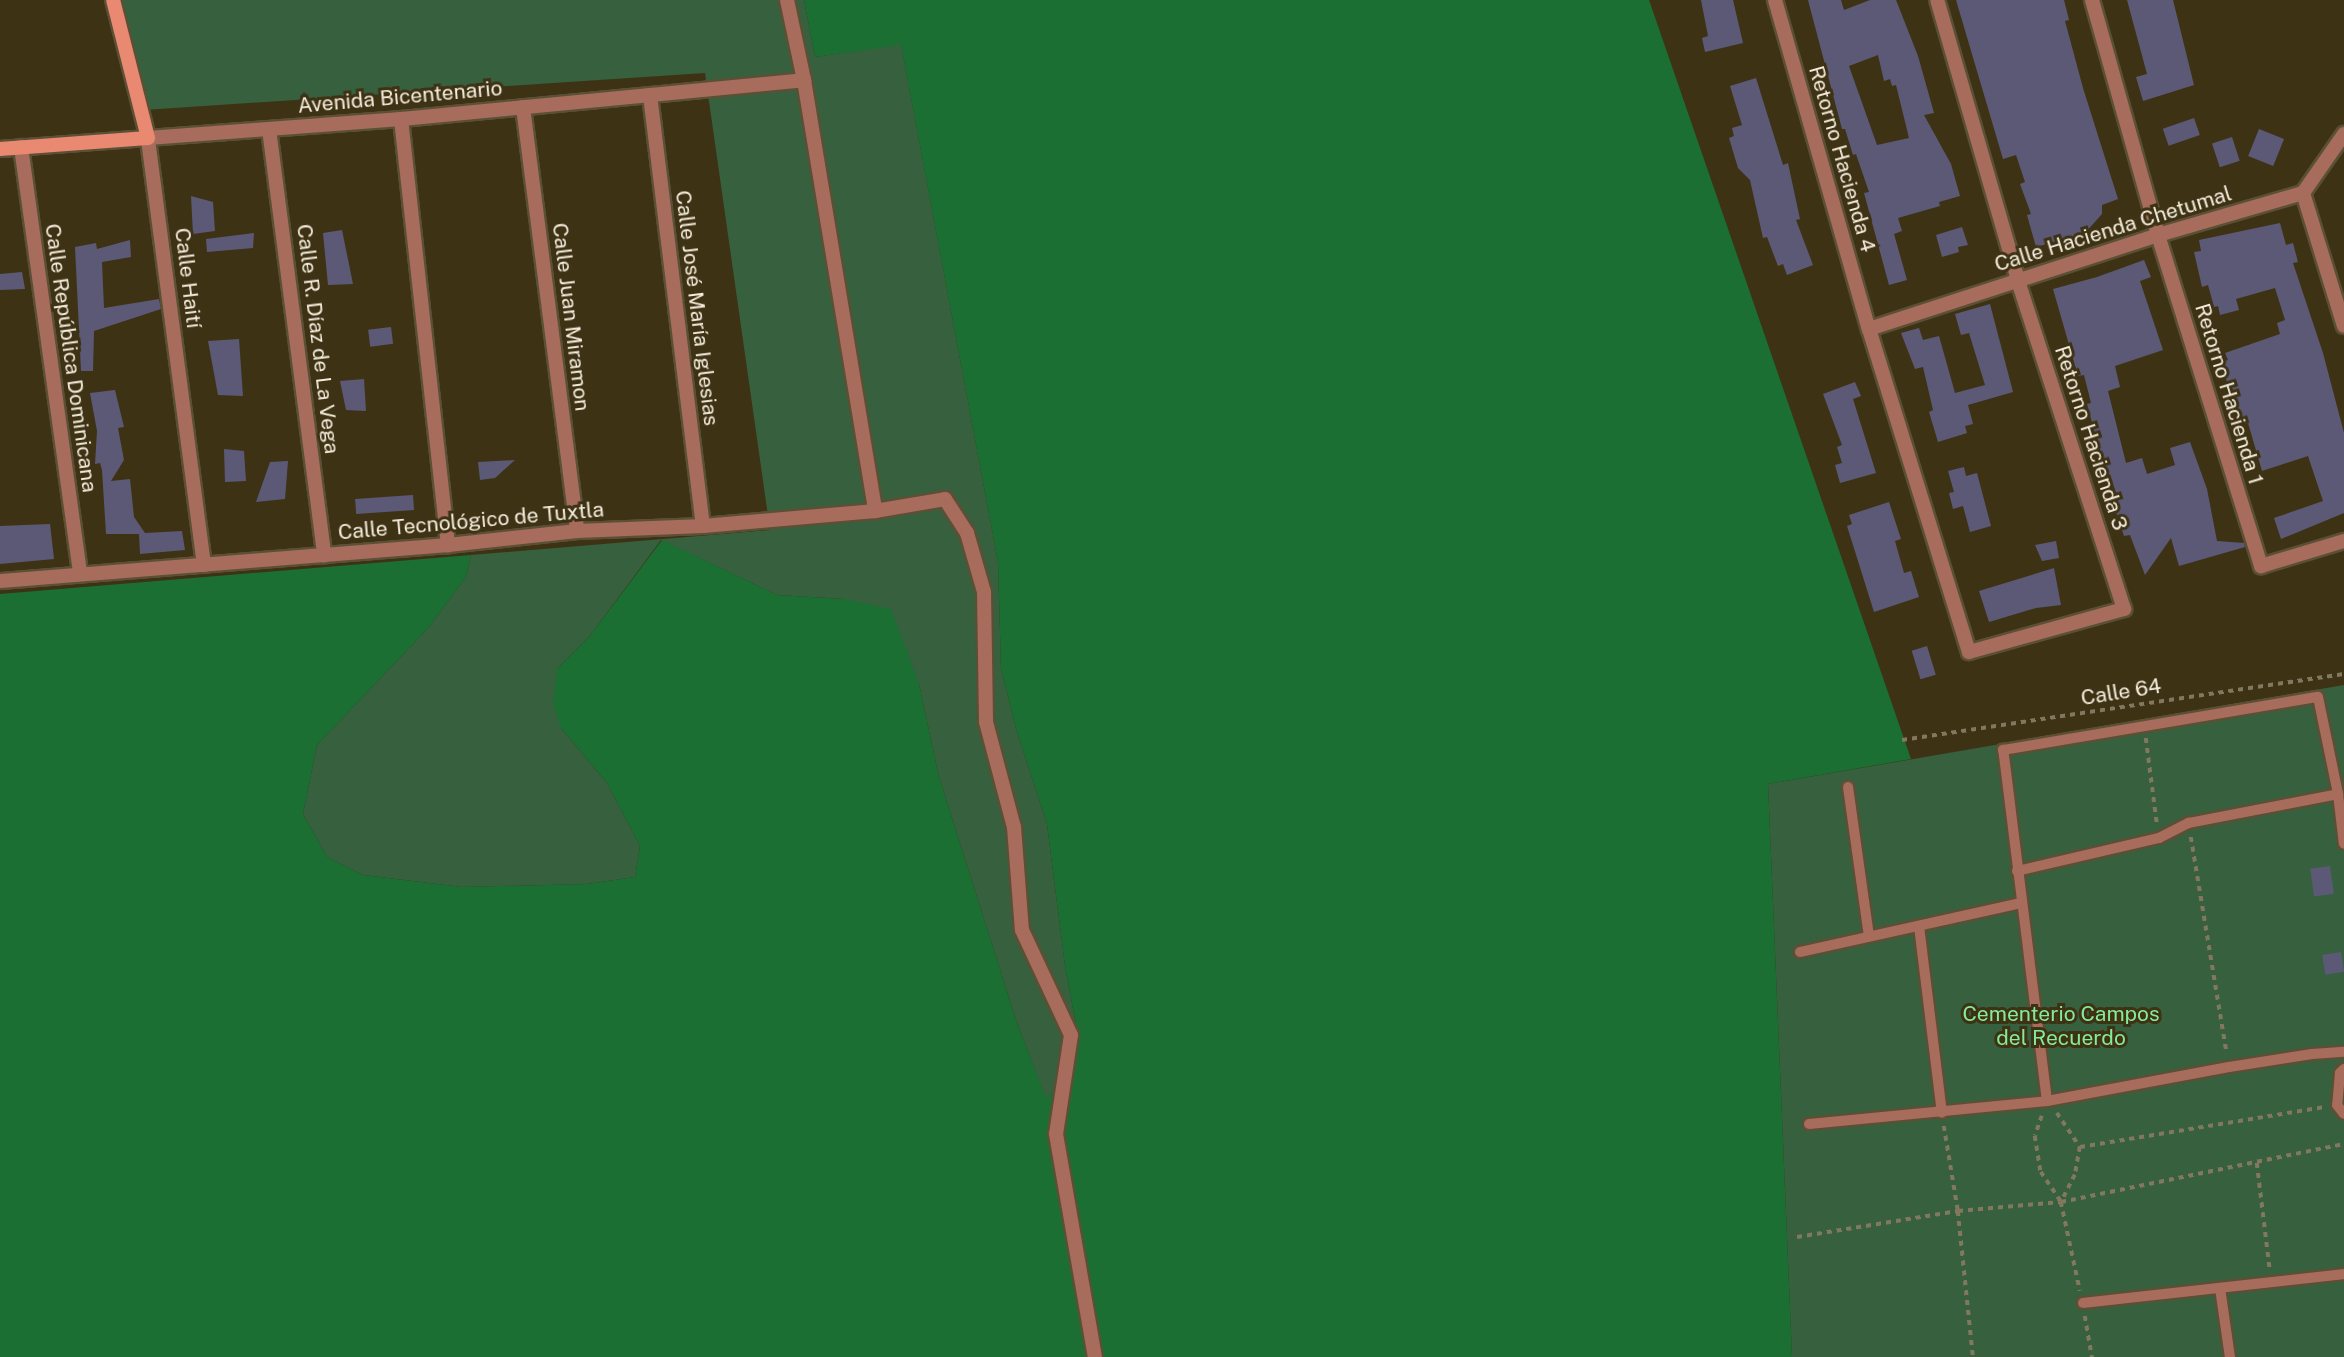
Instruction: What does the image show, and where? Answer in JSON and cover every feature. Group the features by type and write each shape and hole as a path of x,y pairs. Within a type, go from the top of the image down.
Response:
{"street":[{"name":"Calle Haití","path":"113,0 148,138 204,565"},
{"path":"787,0 804,80 874,511"},
{"name":"Retorno Hacienda 4","path":"1774,0 1869,329"},
{"path":"1937,0 2018,280"},
{"name":"Retorno Hacienda 1","path":"2092,0 2158,235 2261,566 2344,541"},
{"name":"Avenida Bicentenario","path":"0,149 401,119 804,80"},
{"name":"Calle José María Iglesias","path":"650,95 703,526"},
{"name":"Calle Juan Miramon","path":"523,107 577,531"},
{"path":"401,119 448,545"},
{"name":"Calle R. Díaz de La Vega","path":"269,129 324,555"},
{"path":"2344,134 2303,193 2344,326"},
{"name":"Calle República Dominicana","path":"21,147 80,574"},
{"name":"Calle Hacienda Chetumal","path":"1869,329 2158,235 2303,193"},
{"name":"Retorno Hacienda 3","path":"1869,329 1969,652 2124,609 2018,280"},
{"name":"Calle Tecnológico de Tuxtla","path":"0,581 448,545 577,531 703,526 874,511 945,499 967,533 984,592 986,722 1014,827 1022,930 1071,1035 1056,1134 1095,1357"}],"lane":[{"path":"2048,1101 2003,750 2318,697 2338,794 2344,844"},
{"path":"1848,787 1869,936"},
{"path":"2017,871 2159,838 2189,823 2338,794"},
{"path":"1800,952 2021,903"},
{"path":"1919,926 1942,1112"},
{"path":"1809,1124 2048,1101 2229,1067 2312,1054 2344,1052"},
{"path":"2341,1109 2340,1073 2344,1069"},
{"path":"2083,1303 2344,1274"},
{"path":"2220,1288 2230,1357"}],"path":[{"name":"Calle 64","path":"1902,740 2344,674"},
{"path":"2144,726 2159,838"},
{"path":"2189,823 2229,1067"},
{"path":"2048,1101 2080,1147 2075,1175 2061,1202"},
{"path":"2048,1101 2035,1136 2041,1172 2061,1202 2092,1357"},
{"path":"2080,1147 2341,1109"},
{"path":"1942,1112 1958,1211 1973,1357"},
{"path":"1797,1237 1958,1211 2061,1202 2344,1144"},
{"path":"2257,1163 2271,1282"}],"green space":[{"path":"118,0 804,0 815,57 901,44 998,562 1001,668 1016,729 1047,824 1065,966 1077,1030 1065,1081 1046,1099 1017,1023 939,777 919,684 844,599 777,595 661,540 589,637 557,669 561,728 607,783 640,846 635,877 587,884 462,887 363,875 327,857 303,814 317,745 429,627 466,577 471,555 770,530 705,73 144,110"},
{"path":"804,0 1649,0 1911,759 1768,784 1792,1357 0,1357 0,594 471,555 466,577 429,627 317,745 303,814 327,857 363,875 462,887 587,884 635,877 640,846 607,783 561,728 553,704 557,669 589,637 662,540 777,595 844,599 891,609 919,684 939,777 1017,1023 1046,1098 1065,1081 1077,1030 1065,966 1047,824 1016,729 1001,668 998,562 901,45 815,57"},
{"name":"Cementerio Campos del Recuerdo","path":"2344,685 2344,1357 1792,1357 1768,784"}],"building":[{"path":"1701,0 1733,0 1743,43 1705,52 1702,38 1708,36"},
{"path":"1808,0 1841,0 1844,10 1870,0 1896,0 1918,56 1934,113 1924,115 1951,164 1960,196 1939,202 1940,206 1898,218 1902,231 1894,234 1907,280 1889,285 1864,193 1869,192 1856,154 1853,155 1845,129 1842,129","holes":["1878,55 1884,81 1890,79 1892,86 1896,85 1909,138 1877,145 1849,66"]},
{"path":"1956,0 2064,0 2069,20 2065,21 2083,88 2118,199 2102,205 2102,214 2085,233 2036,247 2027,215 2031,214 2020,184 2025,182 2016,155 2003,159"},
{"path":"2127,0 2173,0 2194,85 2143,101 2136,77 2147,74"},
{"path":"1756,78 1783,165 1788,163 1800,219 1796,220 1813,265 1787,275 1783,264 1778,266 1767,237 1763,238 1750,180 1738,168 1729,138 1734,136 1732,128 1742,125 1730,86"},
{"path":"2194,118 2200,135 2169,146 2163,129"},
{"path":"2259,129 2284,139 2273,166 2248,156"},
{"path":"2232,137 2240,161 2220,167 2212,143"},
{"path":"191,196 213,202 215,231 193,234"},
{"path":"2280,223 2286,245 2293,243 2298,262 2293,263 2323,353 2344,433 2344,513 2281,539 2274,518 2323,501 2308,456 2262,471 2248,423 2245,424 2219,363 2228,360 2225,353 2280,334 2277,323 2285,320 2275,288 2236,299 2239,310 2220,315 2218,306 2214,307 2208,285 2202,287 2194,252 2201,251 2199,240"},
{"path":"1962,227 1968,245 1958,247 1959,252 1942,257 1936,235"},
{"path":"342,230 353,284 328,285 323,233"},
{"path":"254,233 253,248 207,252 206,239"},
{"path":"130,240 131,257 102,262 104,308 159,299 161,309 94,331 93,371 81,371 75,247 96,243 97,249"},
{"path":"2144,260 2151,277 2140,281 2163,350 2115,366 2120,387 2108,391 2126,463 2142,458 2147,474 2175,465 2170,448 2190,442 2207,489 2217,541 2244,543 2245,547 2179,566 2171,538 2145,575 2130,535 2124,536 2111,497 2115,489 2101,456 2087,404 2091,403 2084,375 2078,376 2053,289"},
{"path":"22,272 25,289 0,290 0,274"},
{"path":"1990,304 2013,392 1968,405 1973,424 1965,426 1967,433 1938,442 1929,412 1933,410 1923,367 1915,369 1901,333 1919,328 1923,340 1939,336 1955,393 1985,385 1969,333 1961,335 1955,314"},
{"path":"391,327 393,344 370,347 368,330"},
{"path":"239,339 243,396 218,395 208,341"},
{"path":"364,379 366,411 346,410 340,381"},
{"path":"1855,382 1861,396 1853,399 1876,473 1840,483 1835,465 1842,463 1837,447 1842,445 1823,394"},
{"path":"115,390 124,427 118,428 124,460 111,481 130,479 134,517 145,533 182,531 185,550 140,554 139,534 106,534 102,470 100,463 95,464 97,431 90,393"},
{"path":"224,449 244,451 246,481 225,482"},
{"path":"515,460 495,478 480,480 478,462"},
{"path":"288,461 285,499 256,502 270,462"},
{"path":"1964,467 1966,476 1977,473 1991,526 1970,532 1963,506 1953,509 1949,493 1954,492 1948,471"},
{"path":"413,495 414,510 356,514 355,499"},
{"path":"1889,502 1901,539 1895,541 1904,573 1911,571 1919,597 1874,612 1847,526 1852,524 1849,515"},
{"path":"50,524 54,559 0,564 0,526"},
{"path":"2056,541 2059,558 2042,561 2035,545"},
{"path":"2054,568 2061,605 2036,608 1989,622 1979,591"},
{"path":"1927,646 1936,675 1920,679 1912,651"},
{"path":"2330,866 2334,894 2314,897 2310,869"},
{"path":"2341,952 2344,972 2325,975 2322,955"}]}
